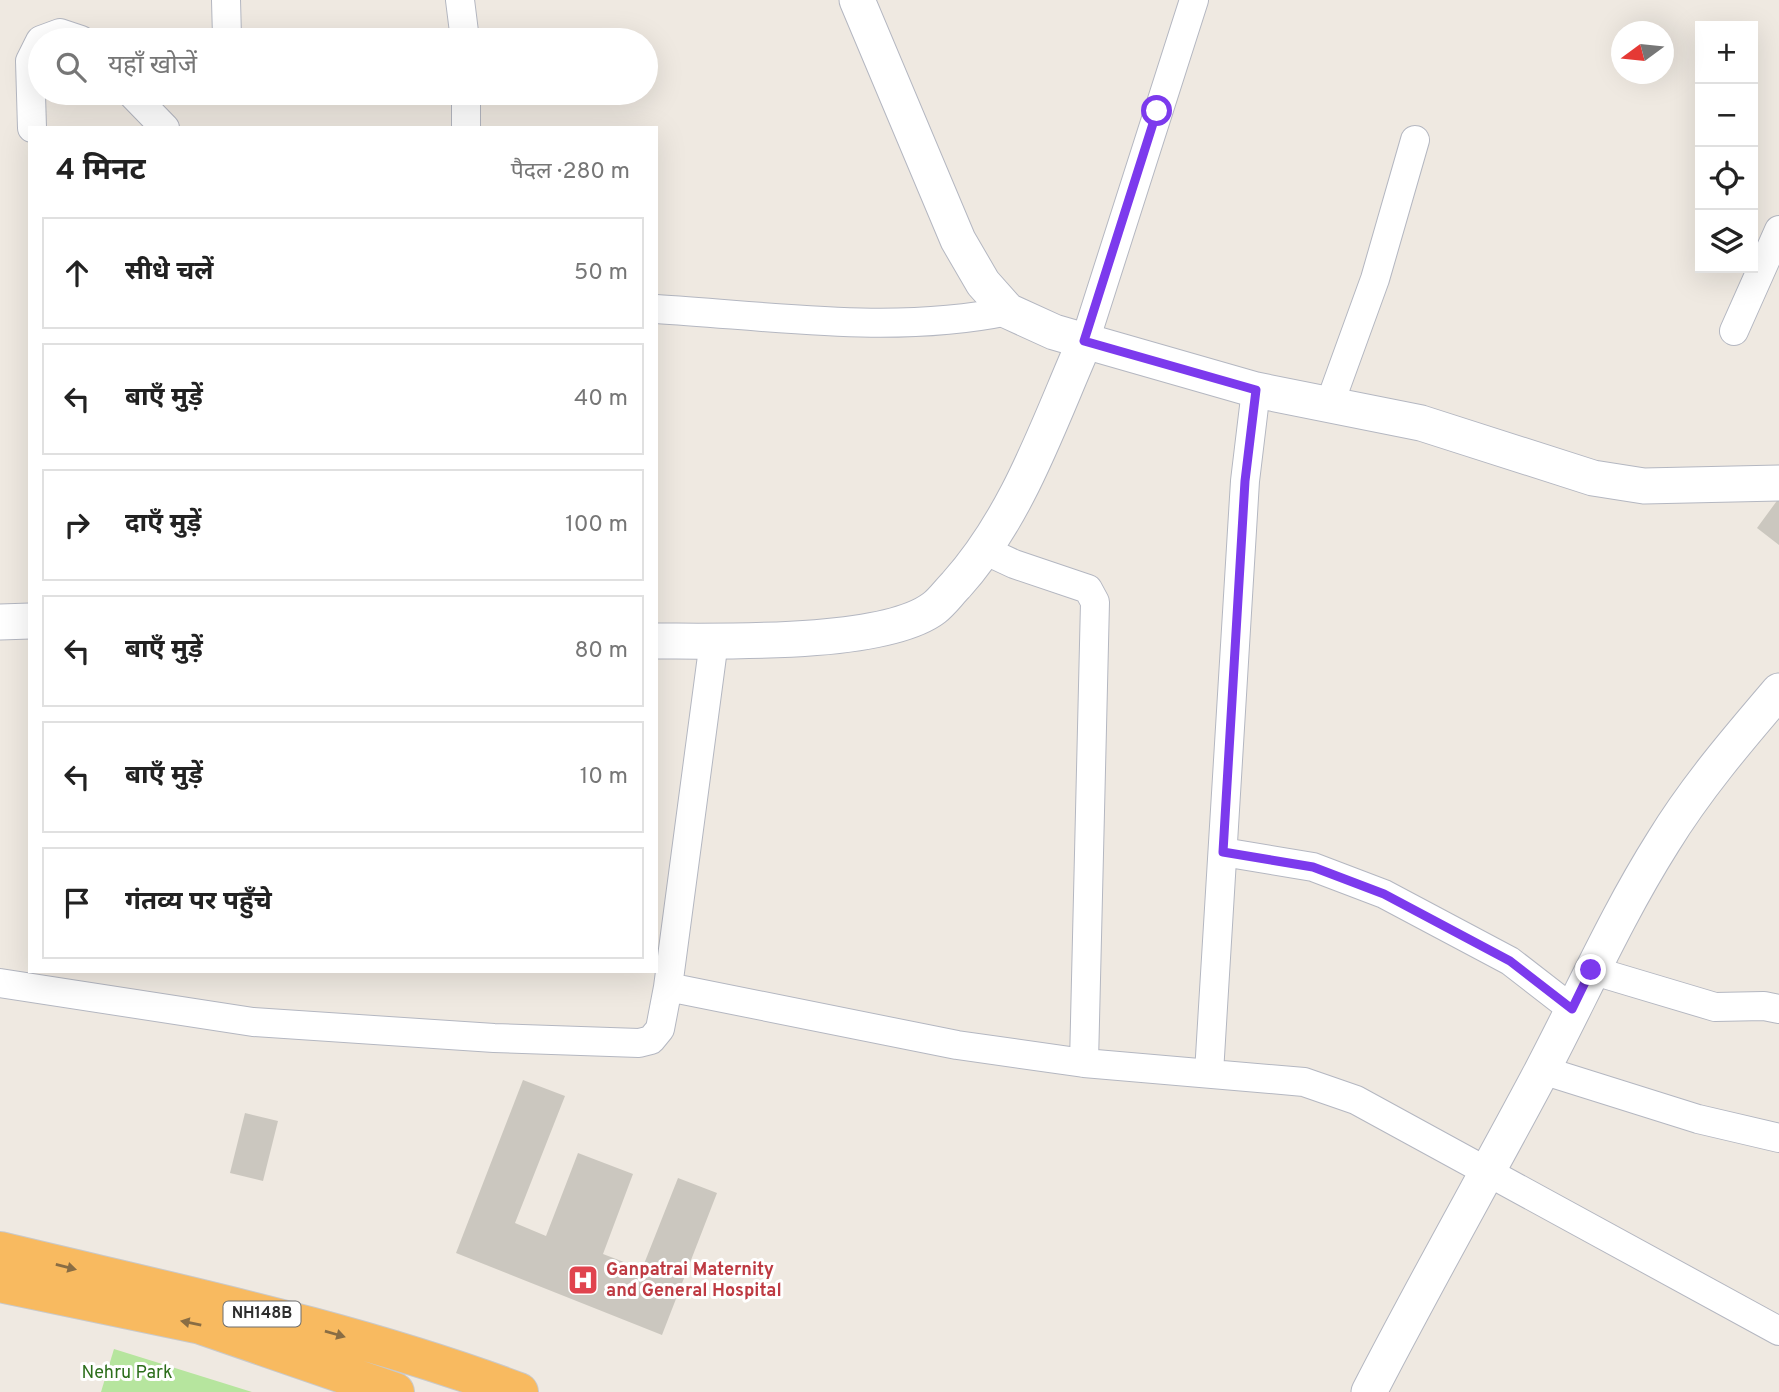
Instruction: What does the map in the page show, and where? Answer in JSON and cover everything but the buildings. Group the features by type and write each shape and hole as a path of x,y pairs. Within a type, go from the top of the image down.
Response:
{"highway":[{"name":"NH148B","path":"0,1251 301,1324 445,1364 519,1392"},
{"name":"NH148B","path":"0,1283 201,1325 395,1392"}],"street":[{"path":"226,0 227,28"},
{"path":"460,0 464,28"},
{"path":"857,0 958,240 983,283 1008,311 1054,332 1084,341 1256,390 1421,424 1593,478 1644,486 1779,483"},
{"path":"658,641 818,638 888,627 934,608 984,550 1023,484 1084,341 1194,0"},
{"path":"31,105 32,126"},
{"path":"144,105 163,126"},
{"path":"466,105 466,126"},
{"path":"1329,403 1375,279 1415,140"},
{"path":"1734,331 1779,230"},
{"path":"658,309 895,324 963,320 1008,311"},
{"path":"1209,1073 1245,481 1256,390"},
{"path":"984,550 1014,564 1087,589 1095,602 1084,1063"},
{"path":"0,622 28,621"},
{"path":"0,983 253,1022 494,1038 639,1043 651,1040 658,1033 668,987 714,641"},
{"path":"1369,1392 1440,1253 1487,1174 1542,1070 1591,970 1663,841 1732,746 1779,691"},
{"path":"1223,852 1313,867 1384,894 1510,961 1572,1009"},
{"path":"1591,970 1715,1007 1764,1006 1779,1009"},
{"path":"668,987 957,1045 1084,1063 1304,1082 1356,1100 1487,1174 1779,1331"},
{"path":"1542,1070 1698,1119 1779,1138"}],"green space":[{"name":"Nehru Park","path":"114,1349 252,1392 101,1392"}],"place":[{"name":"Ganpatrai Maternity and General Hospital","path":"583,1280"}],"route":[{"path":"1157,111 1084,341 1256,390 1245,481 1223,852 1313,867 1384,894 1510,961 1572,1009 1591,970"}]}
